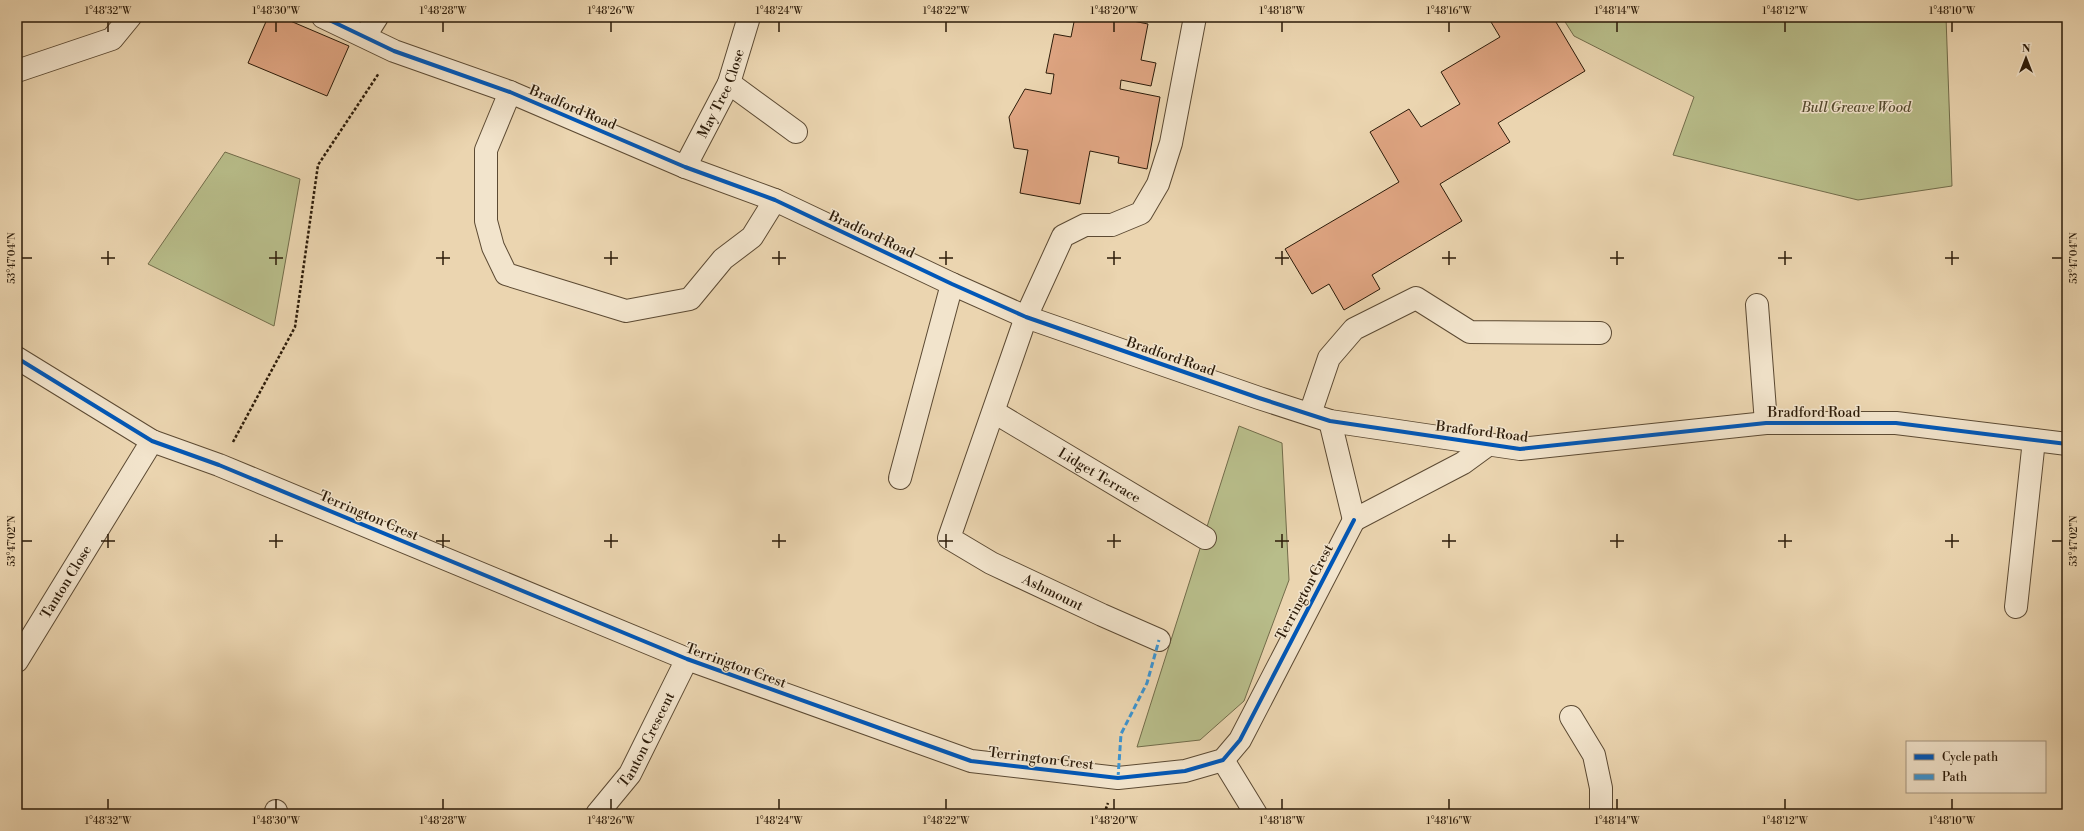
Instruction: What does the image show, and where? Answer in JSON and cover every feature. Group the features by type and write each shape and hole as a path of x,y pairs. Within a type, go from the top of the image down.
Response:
{"street":[{"path":"17,71 112,39 130,17"},
{"name":"Bradford Road","path":"323,17 394,51 510,92 685,167 775,200 952,284 1026,316 1258,398 1320,417 1520,449 1766,423 1896,423 2067,444"},
{"path":"365,36 377,17"},
{"name":"May Tree Close","path":"685,167 729,83 749,17"},
{"path":"994,412 1026,316 1063,236 1085,225 1112,225 1140,213 1158,184 1171,143 1195,17"},
{"path":"729,83 796,132"},
{"name":"Bradford Road","path":"510,92 486,150 486,221 493,247 506,274 626,311 690,299 723,260 752,237 775,200"},
{"path":"900,478 952,284"},
{"path":"1489,444 1463,463 1354,520 1320,417 1329,358 1354,329 1416,298 1470,332 1600,333"},
{"path":"1757,305 1766,423"},
{"name":"Terrington Crest","path":"17,358 152,441 219,465 687,659 971,761 1118,778 1186,771 1223,760 1240,740 1354,520"},
{"name":"Ashmount","path":"994,412 950,538 991,563 1159,640"},
{"name":"Lidget Terrace","path":"994,412 1205,538"},
{"path":"2016,606 2034,440"},
{"name":"Tanton Close","path":"17,661 152,441"},
{"name":"Tanton Crescent","path":"597,814 630,774 687,659"},
{"path":"1571,717 1594,755 1601,788 1601,814"},
{"path":"1223,760 1256,814"}],"path":[{"path":"219,465 231,446 296,327 318,165 394,51"}],"green space":[{"name":"Bull Greave Wood","path":"1562,17 1946,17 1952,186 1858,200 1673,155 1694,97 1574,36"},
{"path":"225,152 300,179 274,326 148,264"},
{"path":"1239,426 1282,443 1289,580 1244,701 1200,740 1137,747"}],"building":[{"path":"268,17 281,17 349,46 327,96 248,63"},
{"path":"1075,17 1113,17 1148,24 1141,60 1156,63 1151,86 1121,80 1120,89 1160,97 1147,169 1118,163 1119,157 1090,151 1080,204 1020,193 1028,150 1014,148 1009,117 1025,89 1051,94 1054,74 1046,73 1054,34 1071,37"},
{"path":"1488,17 1553,17 1585,71 1498,123 1510,142 1440,184 1462,221 1372,275 1380,289 1344,310 1329,284 1312,294 1285,249 1399,182 1370,132 1409,109 1421,127 1460,104 1441,72 1500,37"}],"marked path":[{"path":"1118,778 1121,734 1147,683 1159,640"}],"cycle path":[{"path":"323,17 394,51 510,92 685,167 775,200 952,284 1026,317 1259,398 1330,421 1520,449 1766,423 1896,423 2067,444"},
{"path":"17,358 152,441 219,465 687,659 971,761 1118,778 1185,771 1223,760 1240,740 1354,520"}]}
